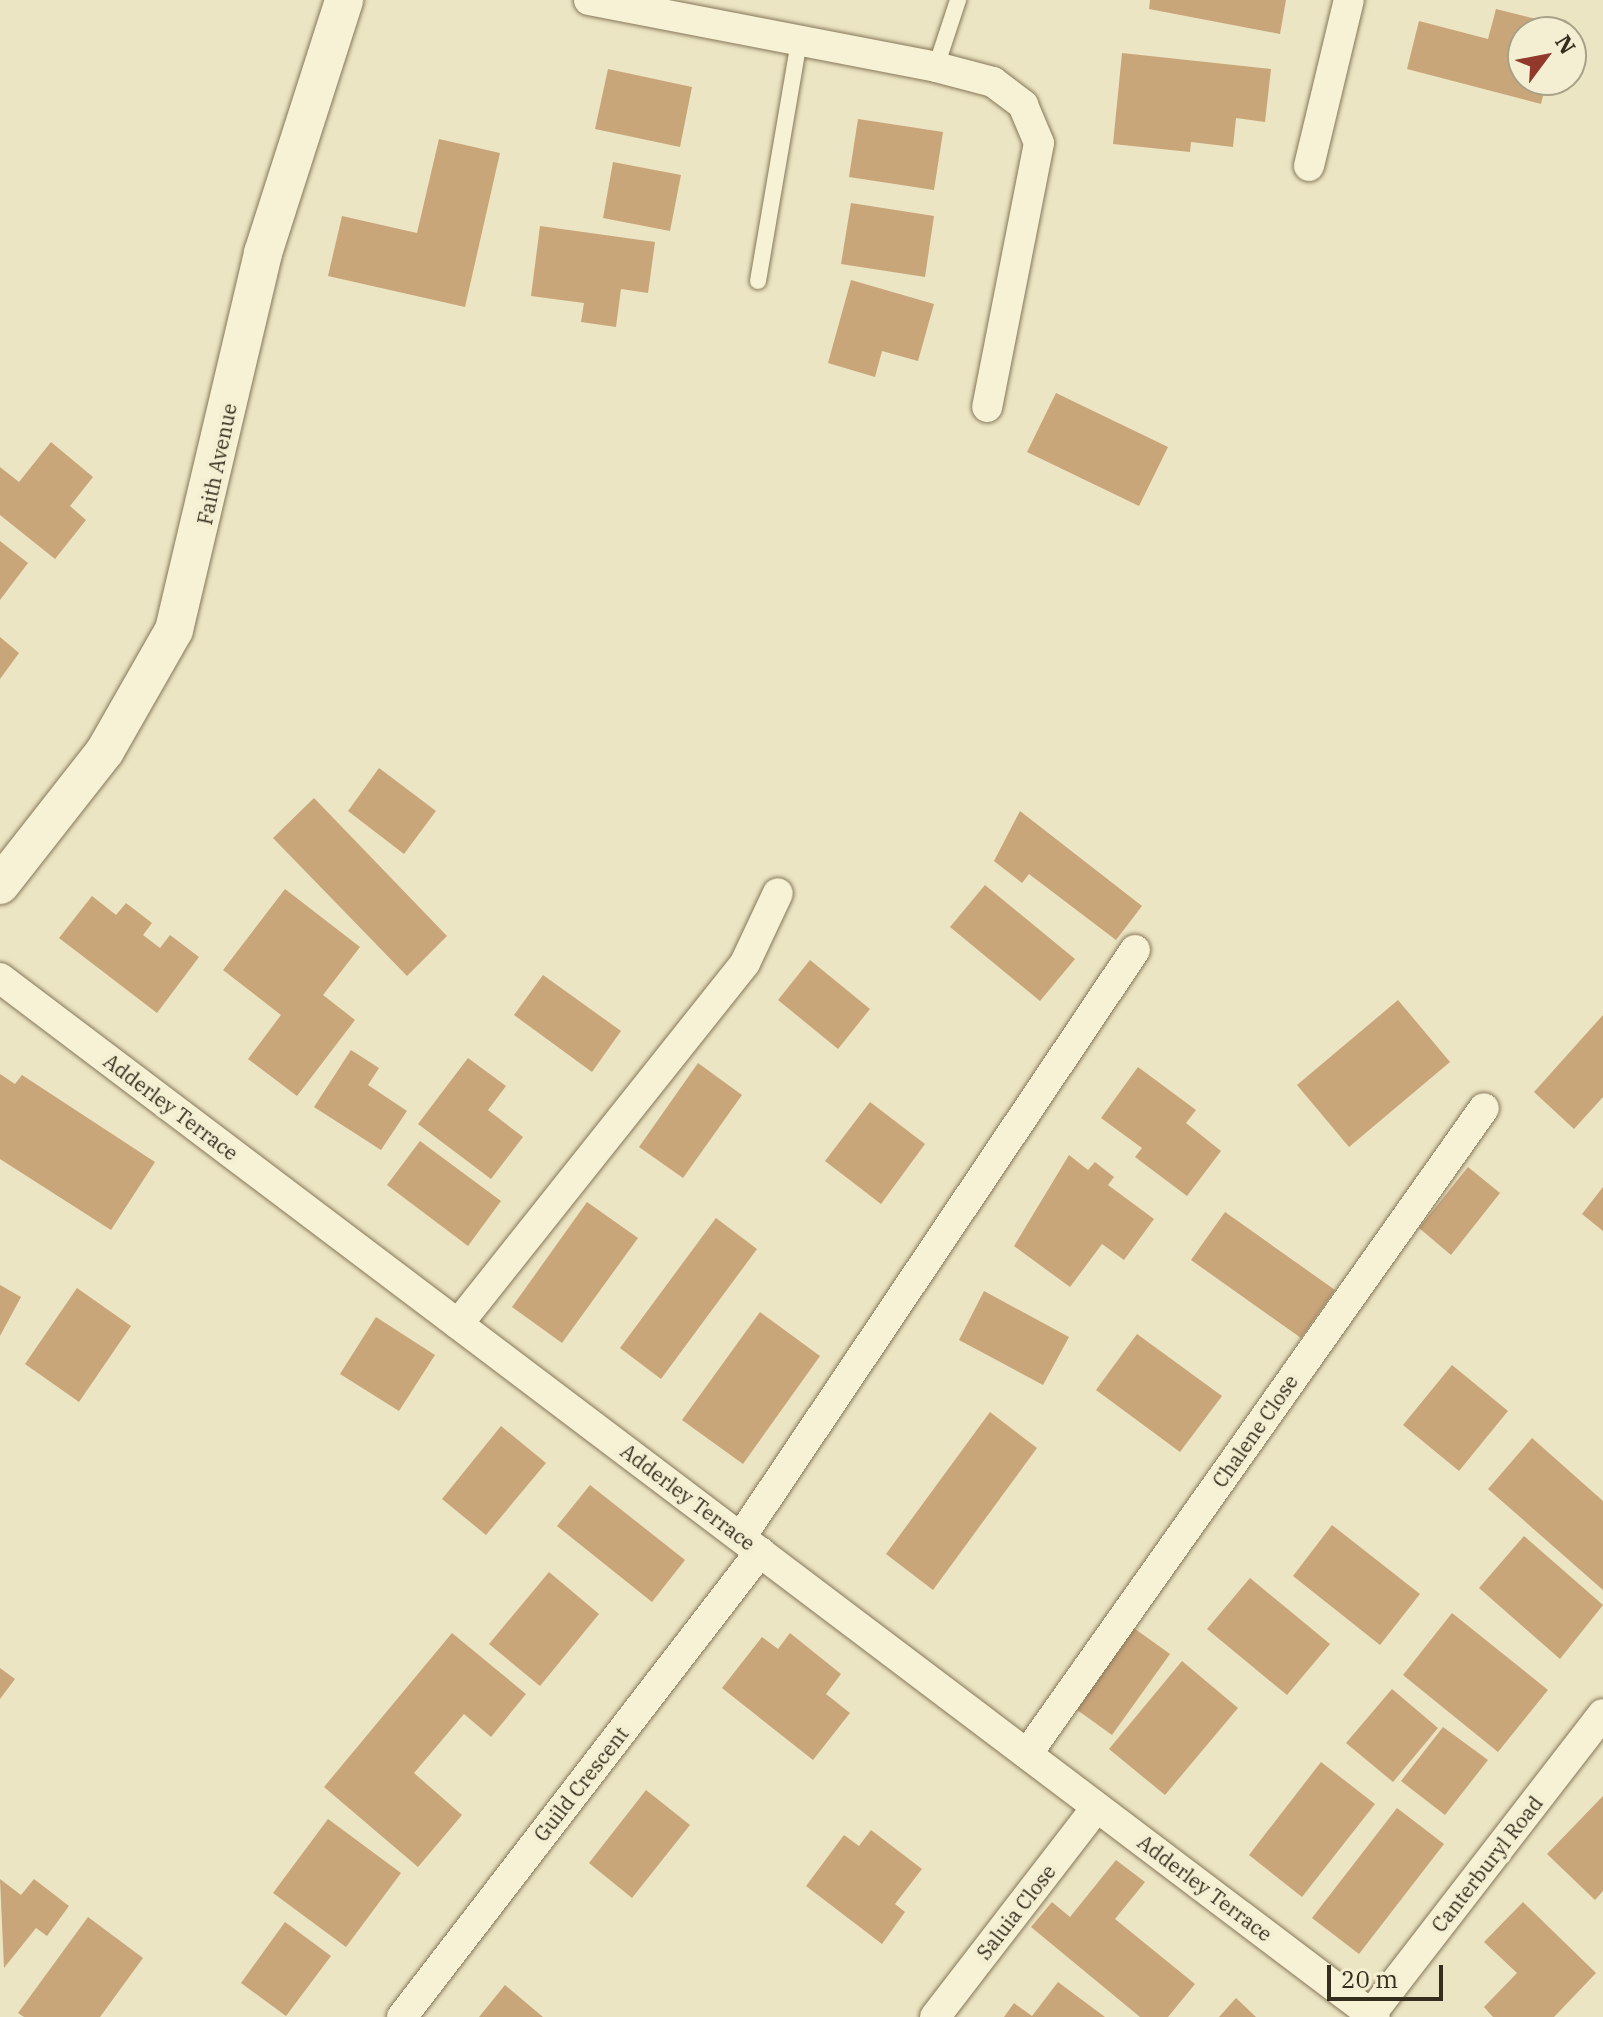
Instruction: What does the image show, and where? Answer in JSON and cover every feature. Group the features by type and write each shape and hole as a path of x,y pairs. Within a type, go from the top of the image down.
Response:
{"street":[{"name":"Faith Avenue","path":"0,885 105,751 174,630 263,253 344,0"},
{"path":"589,0 936,67 1012,95 1030,115 1039,143 987,407"},
{"path":"1309,166 1349,0"},
{"path":"458,1324 745,963 778,893"},
{"name":"Guild Crescent","path":"402,2017 750,1545 1135,950"},
{"name":"Adderley Terrace","path":"0,978 1373,2016"},
{"name":"Chalene Close","path":"1027,1754 1484,1108"},
{"name":"Canterburyl Road","path":"1373,2016 1603,1714"},
{"name":"Saluia Close","path":"935,2017 1097,1807"}],"lane":[{"path":"936,67 958,0"},
{"path":"758,281 799,41"}],"building":[{"path":"1150,0 1286,0 1280,34 1149,9"},
{"path":"1496,9 1524,16 1507,16 1507,95 1407,69 1419,21 1488,39"},
{"path":"1122,53 1271,69 1265,122 1236,118 1233,147 1191,142 1190,152 1113,144"},
{"path":"608,69 692,87 680,147 595,129"},
{"path":"1510,96 1543,96 1541,104"},
{"path":"858,119 943,132 934,190 849,177"},
{"path":"439,139 500,153 465,307 328,276 342,216 417,233"},
{"path":"613,162 681,175 670,231 603,218"},
{"path":"851,203 934,216 925,277 841,264"},
{"path":"540,226 655,242 648,293 621,289 616,327 581,322 584,303 531,296"},
{"path":"851,280 934,304 918,361 882,351 875,377 828,363"},
{"path":"1056,393 1168,447 1139,506 1027,452"},
{"path":"51,442 93,477 70,506 86,520 55,559 0,515 0,467 19,482"},
{"path":"0,541 28,563 0,600"},
{"path":"0,637 19,653 0,679"},
{"path":"379,768 436,811 404,854 348,811"},
{"path":"314,798 447,936 407,976 273,838"},
{"path":"1020,811 1142,906 1116,940 1029,874 1022,883 994,861"},
{"path":"985,885 1075,959 1040,1001 950,927"},
{"path":"285,889 360,947 323,995 355,1020 297,1096 248,1059 281,1015 223,970"},
{"path":"92,896 116,915 126,903 152,923 143,935 160,948 170,935 199,957 157,1013 59,938"},
{"path":"810,960 870,1009 838,1049 778,1000"},
{"path":"543,975 621,1031 592,1072 514,1015"},
{"path":"1398,1000 1450,1062 1349,1147 1297,1085"},
{"path":"1603,1015 1603,1097 1574,1129 1534,1092"},
{"path":"351,1050 379,1068 368,1085 407,1111 381,1150 314,1107"},
{"path":"468,1058 506,1086 488,1110 523,1137 491,1179 418,1124"},
{"path":"698,1063 742,1095 683,1178 639,1147"},
{"path":"1138,1067 1196,1110 1186,1123 1221,1151 1187,1196 1135,1157 1142,1148 1101,1118"},
{"path":"0,1074 15,1084 22,1075 155,1162 111,1230 0,1159"},
{"path":"870,1102 925,1144 881,1204 825,1161"},
{"path":"420,1141 501,1201 468,1246 387,1185"},
{"path":"1069,1155 1088,1170 1095,1162 1114,1177 1108,1185 1154,1219 1124,1260 1102,1244 1070,1287 1014,1246"},
{"path":"1468,1167 1500,1193 1451,1255 1419,1228"},
{"path":"1603,1187 1603,1231 1582,1214"},
{"path":"587,1202 638,1238 562,1343 512,1307"},
{"path":"1225,1212 1335,1290 1301,1338 1191,1260"},
{"path":"716,1218 757,1249 661,1379 620,1348"},
{"path":"0,1285 21,1297 0,1336"},
{"path":"77,1288 131,1326 79,1402 25,1364"},
{"path":"984,1291 1069,1337 1043,1385 959,1340"},
{"path":"760,1312 820,1356 743,1464 682,1420"},
{"path":"376,1317 435,1355 399,1411 340,1374"},
{"path":"1137,1334 1222,1396 1180,1452 1096,1390"},
{"path":"1452,1365 1508,1411 1459,1471 1403,1425"},
{"path":"990,1412 1037,1448 933,1590 886,1554"},
{"path":"501,1426 546,1463 486,1535 442,1499"},
{"path":"1532,1438 1603,1501 1603,1590 1488,1489"},
{"path":"590,1485 685,1560 652,1602 557,1526"},
{"path":"1332,1525 1420,1594 1380,1645 1293,1576"},
{"path":"1524,1536 1603,1605 1560,1659 1479,1588"},
{"path":"549,1572 599,1614 540,1686 489,1644"},
{"path":"1250,1578 1330,1644 1287,1695 1207,1629"},
{"path":"1452,1613 1548,1690 1498,1752 1403,1675"},
{"path":"1131,1626 1170,1654 1112,1735 1073,1707"},
{"path":"452,1633 526,1694 491,1737 464,1714 414,1773 462,1815 418,1867 324,1787"},
{"path":"790,1633 841,1674 826,1694 850,1713 813,1760 722,1688 762,1637 778,1649"},
{"path":"1182,1661 1238,1708 1165,1795 1109,1749"},
{"path":"0,1668 15,1679 0,1699"},
{"path":"1392,1689 1438,1728 1393,1782 1346,1743"},
{"path":"1443,1727 1488,1760 1445,1815 1401,1781"},
{"path":"1321,1762 1375,1804 1302,1897 1249,1855"},
{"path":"646,1790 690,1825 632,1898 589,1863"},
{"path":"1603,1796 1603,1891 1595,1900 1547,1854"},
{"path":"1397,1808 1444,1844 1359,1954 1312,1918"},
{"path":"328,1819 401,1873 346,1947 273,1893"},
{"path":"871,1830 922,1869 895,1904 905,1912 882,1944 806,1886 844,1835 859,1846"},
{"path":"1116,1860 1145,1882 1115,1919 1195,1984 1168,2017 1140,2017 1031,1927 1052,1902 1070,1917"},
{"path":"0,1879 21,1895 34,1879 69,1906 47,1936 36,1928 4,1968"},
{"path":"1523,1902 1596,1973 1554,2017 1493,2017 1484,2007 1517,1973 1484,1942"},
{"path":"88,1917 143,1958 100,2017 24,2017 18,2013"},
{"path":"285,1922 331,1956 286,2016 241,1983"},
{"path":"1058,1982 1105,2017 1004,2017 1014,2003 1032,2016"},
{"path":"505,1985 543,2017 479,2017"},
{"path":"1236,1998 1256,2017 1219,2017"}]}
